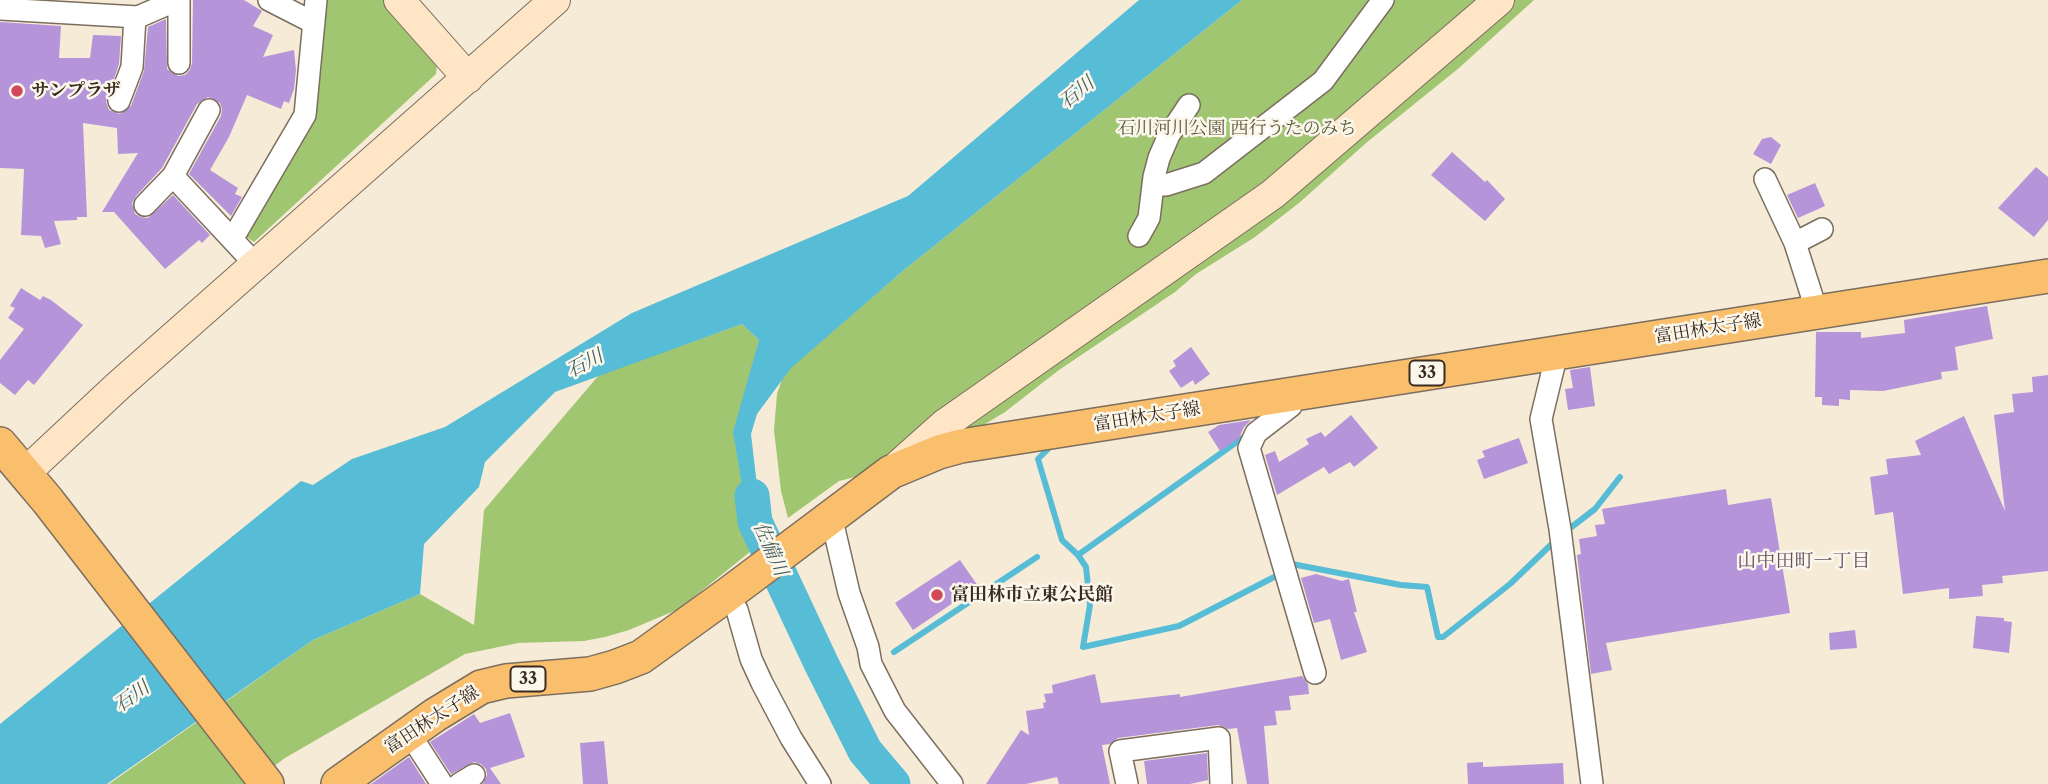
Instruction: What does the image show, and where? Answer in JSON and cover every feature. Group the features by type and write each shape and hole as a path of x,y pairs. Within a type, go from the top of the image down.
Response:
{"main road":[{"name":"富田林太子線","path":"338,784 455,701 481,687 506,681 590,674 641,657 891,472 923,457 961,446 2048,276"},
{"path":"8,460 48,501 267,784"}],"street":[{"path":"0,9 135,17 164,8 178,0 179,63"},
{"path":"269,0 314,23"},
{"path":"233,238 304,115 316,0"},
{"path":"399,0 468,78"},
{"path":"8,460 118,386 555,0"},
{"path":"1153,184 1166,185 1204,173 1323,81 1383,0"},
{"path":"891,472 945,424 1273,194 1499,0"},
{"path":"119,101 132,68 135,17"},
{"path":"1139,236 1149,218 1153,184 1160,158 1169,135 1189,105"},
{"path":"145,205 173,176 209,110"},
{"path":"173,176 256,265"},
{"path":"1765,179 1795,243 1817,312"},
{"path":"1795,243 1822,229"},
{"path":"1557,352 1541,419 1560,529 1592,784"},
{"path":"1291,395 1291,406 1256,433 1249,448 1315,673"},
{"path":"829,519 871,664 895,711 952,784"},
{"path":"734,590 751,659 762,684 820,784"},
{"path":"409,733 442,784"},
{"path":"1127,784 1120,751 1219,738 1221,784"}],"green space":[{"path":"327,0 386,0 437,65 436,74 254,242 245,236 314,122"},
{"name":"石川河川公園 西行うたのみち","path":"1242,0 1534,0 1459,68 1366,143 1299,203 1255,237 1196,274 1175,292 1059,370 1005,412 982,426 952,435 863,475 839,481 788,518 781,491 774,430 777,394 784,373 904,270"},
{"path":"742,324 759,340 735,441 749,527 761,543 679,609 605,637 584,641 518,643 465,654 285,758 250,784 109,784 313,640 420,594 474,625 484,510 599,375"}],"water":[{"name":"石川","path":"1139,0 1242,0 904,270 791,368 757,414 751,434 761,520 768,537 761,543 749,527 733,432 759,340 742,324 555,392 485,462 479,487 424,544 420,594 313,640 107,784 0,784 0,724 301,481 313,485 352,459 445,427 632,313 908,196"}],"building":[{"path":"193,0 244,0 262,11 253,26 273,35 263,57 294,50 296,70 289,103 284,101 281,109 247,95 229,137 210,170 238,188 235,194 242,197 231,216 189,174 221,116 220,103 208,97 197,104 162,168 132,203 135,214 148,218 173,195 210,235 202,243 199,240 165,269 114,212 102,212 138,153 118,154 117,128 83,123 87,217 54,221 61,244 45,248 41,236 21,235 24,169 0,168 0,22 61,26 59,58 90,58 93,35 121,36 119,64 106,102 109,110 120,114 131,106 144,71 148,27 166,19 167,69 178,76 185,75 190,70"},
{"path":"1771,137 1781,145 1771,164 1753,154 1762,139"},
{"path":"1452,152 1485,182 1487,180 1505,199 1485,221 1431,175"},
{"path":"2036,167 2048,177 2048,220 2034,237 1998,208"},
{"path":"1815,183 1825,206 1798,218 1787,195"},
{"path":"21,288 40,300 43,296 51,300 83,325 34,385 28,380 15,395 0,383 0,360 24,329 8,318 15,308 10,306"},
{"path":"1987,306 1993,339 1955,347 1958,370 1941,372 1942,379 1883,391 1850,390 1850,400 1839,399 1839,406 1822,405 1822,397 1815,397 1816,332 1861,332 1861,338 1905,333 1904,320"},
{"path":"1191,347 1210,374 1195,385 1193,380 1181,388 1169,371 1176,366 1173,361"},
{"path":"1590,367 1595,406 1568,410 1565,389 1573,388 1570,370"},
{"path":"2048,375 2048,571 2002,576 2003,583 1982,585 1983,596 1949,599 1949,588 1903,594 1893,512 1875,515 1870,477 1888,474 1886,459 1921,455 1915,441 1964,416 2005,511 1994,415 2014,412 2012,394 2033,392 2032,377"},
{"path":"1351,415 1378,448 1354,467 1350,462 1329,474 1324,467 1277,495 1265,455 1275,451 1279,462 1309,444 1306,439 1321,432 1325,437"},
{"path":"1251,420 1239,438 1220,451 1208,432 1219,425"},
{"path":"1519,438 1528,463 1484,479 1477,460 1485,457 1482,451"},
{"path":"1726,489 1728,505 1771,498 1790,613 1606,643 1612,670 1591,674 1577,555 1581,554 1579,539 1597,536 1595,525 1605,524 1602,509"},
{"name":"富田林市立東公民館","path":"960,560 978,586 913,630 895,603"},
{"path":"1316,574 1342,581 1349,579 1357,612 1354,612 1367,652 1341,660 1330,619 1314,623 1301,578"},
{"path":"1976,616 2004,618 2004,621 2012,622 2009,653 1973,648"},
{"path":"1855,630 1857,648 1830,650 1829,633"},
{"path":"1095,674 1101,703 1180,694 1180,697 1302,676 1308,684 1309,694 1289,696 1291,710 1275,711 1277,725 1264,726 1269,784 1247,784 1237,728 1228,729 1218,725 1118,738 1110,744 1102,745 1110,784 1059,784 1057,777 1026,784 986,784 1021,730 1029,735 1026,711 1044,708 1044,694 1053,693 1052,685"},
{"path":"510,713 525,757 490,768 501,784 483,784 487,775 486,769 474,762 451,774 430,742 474,714 480,723"},
{"path":"604,741 608,784 583,784 580,743"},
{"path":"1207,753 1208,780 1190,784 1147,784 1144,761"},
{"path":"409,757 426,784 371,784"},
{"path":"1483,762 1483,767 1563,763 1564,784 1468,784 1467,763"}],"waterway":[{"path":"1078,555 1248,434"},
{"path":"1052,445 1038,459 1062,540 1086,567 1090,605 1083,647 1179,626 1280,574 1292,564 1401,585 1427,587 1438,637 1443,637 1510,584 1557,539"},
{"path":"1565,532 1595,509 1620,477"},
{"name":"佐備川","path":"752,496 755,522 821,663 865,751 893,784"},
{"path":"894,652 1037,557"}],"place":[{"name":"サンプラザ","path":"17,91"},
{"name":"富田林市立東公民館","path":"937,595"}],"district":[{"name":"山中田町一丁目","path":"1804,562"}]}
